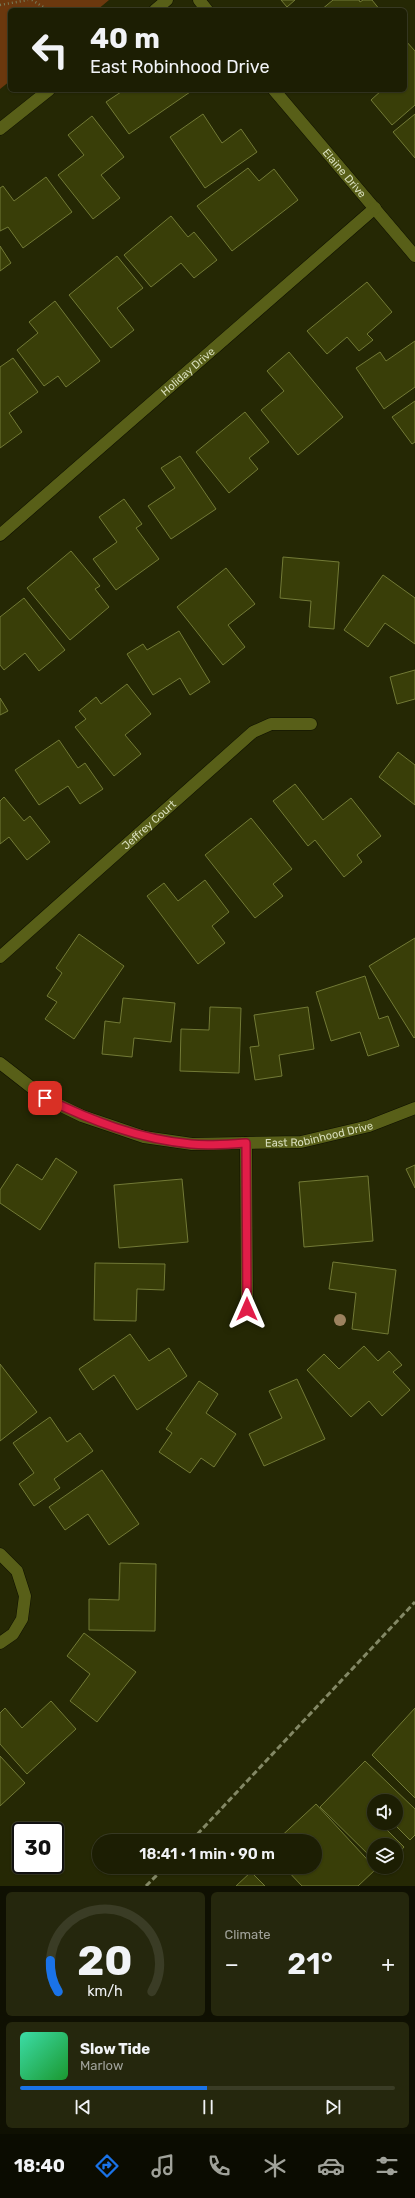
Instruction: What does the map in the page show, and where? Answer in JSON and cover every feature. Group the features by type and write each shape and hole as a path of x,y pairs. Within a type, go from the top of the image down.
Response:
{"street":[{"path":"157,8 167,0"},
{"path":"199,0 205,8"},
{"path":"0,129 47,92"},
{"name":"Elaine Drive","path":"276,92 415,256"},
{"name":"Holiday Drive","path":"0,535 375,208"},
{"name":"Jeffrey Court","path":"0,957 254,732 270,724 311,724"},
{"name":"East Robinhood Drive","path":"0,1063 45,1098 82,1116 144,1137 192,1144 301,1142 369,1126 415,1108"},
{"path":"246,1143 247,1309"},
{"path":"0,1554 17,1571 25,1596 22,1619 14,1634 0,1642"}],"path":[{"path":"0,5 28,0"},
{"path":"32,0 45,8"}],"shaded area":[{"path":"0,0 109,0 99,8 8,8 8,83 0,89"}],"building":[{"path":"281,0 295,0 287,7"},
{"path":"333,0 359,0 360,2 363,0 372,0 378,8 323,8"},
{"path":"407,42 415,51 415,105 392,125 371,100 380,92 407,92"},
{"path":"121,92 190,92 129,134 106,102"},
{"path":"203,114 222,143 241,129 257,152 205,188 170,137"},
{"path":"415,114 415,158 393,132"},
{"path":"92,116 124,157 101,175 120,198 93,219 58,175 84,155 68,135"},
{"path":"248,168 259,181 274,169 298,200 232,251 197,206"},
{"path":"46,177 72,212 23,248 8,227 0,231 0,188 3,186 14,201"},
{"path":"171,216 188,237 194,232 217,260 194,278 181,263 151,287 124,255"},
{"path":"0,246 11,263 0,271"},
{"path":"117,256 143,288 117,308 134,330 111,348 69,295"},
{"path":"367,282 392,312 367,334 373,340 359,351 347,337 327,354 307,331"},
{"path":"55,301 100,361 66,387 58,376 44,386 17,350 38,333 29,322"},
{"path":"415,341 415,387 384,409 356,368 380,352 386,361"},
{"path":"289,352 343,417 298,455 261,410 284,391 267,371"},
{"path":"13,358 38,392 9,413 22,432 0,448 0,367"},
{"path":"415,401 415,442 412,444 392,417"},
{"path":"245,412 269,442 249,458 258,469 229,493 196,452"},
{"path":"180,456 216,509 171,539 148,506 175,488 161,468"},
{"path":"124,499 142,524 136,528 159,559 116,590 93,559 117,542 99,517"},
{"path":"71,551 100,586 95,589 109,607 70,640 27,588"},
{"path":"283,557 339,562 334,629 309,627 311,601 280,598"},
{"path":"226,568 255,604 228,625 245,647 223,665 177,607"},
{"path":"383,575 415,598 415,644 385,623 368,647 344,630"},
{"path":"24,598 65,650 39,671 25,653 4,670 0,665 0,617"},
{"path":"179,631 210,682 190,695 180,678 153,695 127,654 143,644 147,650"},
{"path":"415,670 415,699 397,704 390,677"},
{"path":"127,684 151,714 125,735 141,754 114,776 75,727 86,719 79,711 96,697 101,704"},
{"path":"0,698 8,711 0,715"},
{"path":"59,740 78,768 85,763 103,789 80,804 68,786 39,805 15,770"},
{"path":"398,752 415,765 415,805 379,777"},
{"path":"295,784 323,820 351,798 381,836 357,855 362,862 344,877 315,840 308,846 273,801"},
{"path":"4,797 24,821 30,816 50,842 27,860 9,837 0,844 0,801"},
{"path":"251,818 292,869 273,884 283,896 255,918 205,855"},
{"path":"205,880 229,912 212,926 225,943 198,964 147,896 164,883 178,901"},
{"path":"79,934 124,966 74,1039 45,1019 57,1002 47,996 62,973 56,968"},
{"path":"415,938 415,1037 414,1038 369,966"},
{"path":"365,976 379,1019 388,1016 399,1046 368,1056 360,1032 331,1041 316,992"},
{"path":"123,998 175,1003 171,1042 134,1038 132,1057 102,1054 105,1021 120,1023"},
{"path":"210,1007 241,1008 239,1073 180,1071 181,1029 209,1030"},
{"path":"308,1007 314,1049 279,1055 282,1076 255,1080 250,1047 259,1046 254,1015"},
{"path":"56,1158 77,1172 40,1230 0,1203 0,1190 17,1164 42,1180"},
{"path":"415,1165 415,1188 406,1169"},
{"path":"368,1176 373,1241 304,1247 299,1182"},
{"path":"182,1179 188,1242 119,1248 114,1185"},
{"path":"333,1262 396,1270 388,1334 352,1329 356,1293 329,1289"},
{"path":"95,1263 165,1264 164,1290 137,1289 136,1321 94,1320"},
{"path":"130,1334 149,1361 169,1348 187,1376 137,1410 114,1375 93,1390 79,1369"},
{"path":"364,1346 378,1361 389,1351 402,1365 393,1372 410,1390 382,1416 369,1401 351,1417 307,1370 324,1354 339,1369"},
{"path":"0,1364 37,1412 0,1441"},
{"path":"297,1379 325,1439 264,1466 249,1434 282,1418 269,1391"},
{"path":"199,1381 218,1394 206,1413 236,1434 214,1467 201,1458 190,1473 159,1452 172,1433 166,1429"},
{"path":"50,1417 67,1442 80,1433 93,1451 54,1479 60,1488 34,1506 19,1484 34,1473 13,1443"},
{"path":"102,1470 139,1524 109,1545 88,1514 65,1530 49,1507"},
{"path":"120,1563 156,1564 155,1631 89,1630 89,1599 119,1600"},
{"path":"84,1633 136,1672 97,1722 70,1701 90,1674 67,1656"},
{"path":"51,1701 76,1729 27,1774 0,1744 0,1713 5,1708 22,1728"},
{"path":"415,1708 415,1798 372,1755"},
{"path":"0,1756 25,1783 0,1806"},
{"path":"365,1761 399,1794 367,1794 367,1830 387,1830 395,1838 367,1838 367,1853 320,1807"},
{"path":"403,1797 415,1809 415,1835 410,1840 400,1830 403,1830"},
{"path":"316,1804 367,1859 367,1874 371,1874 358,1886 302,1886 291,1874 322,1874 322,1834 284,1834"},
{"path":"249,1874 253,1874 265,1886 236,1886"}],"railway":[{"path":"198,1834 415,1602"},
{"path":"146,1886 158,1874"}],"route":[{"path":"45,1098 82,1116 144,1137 192,1144 246,1143 247,1309"}]}
